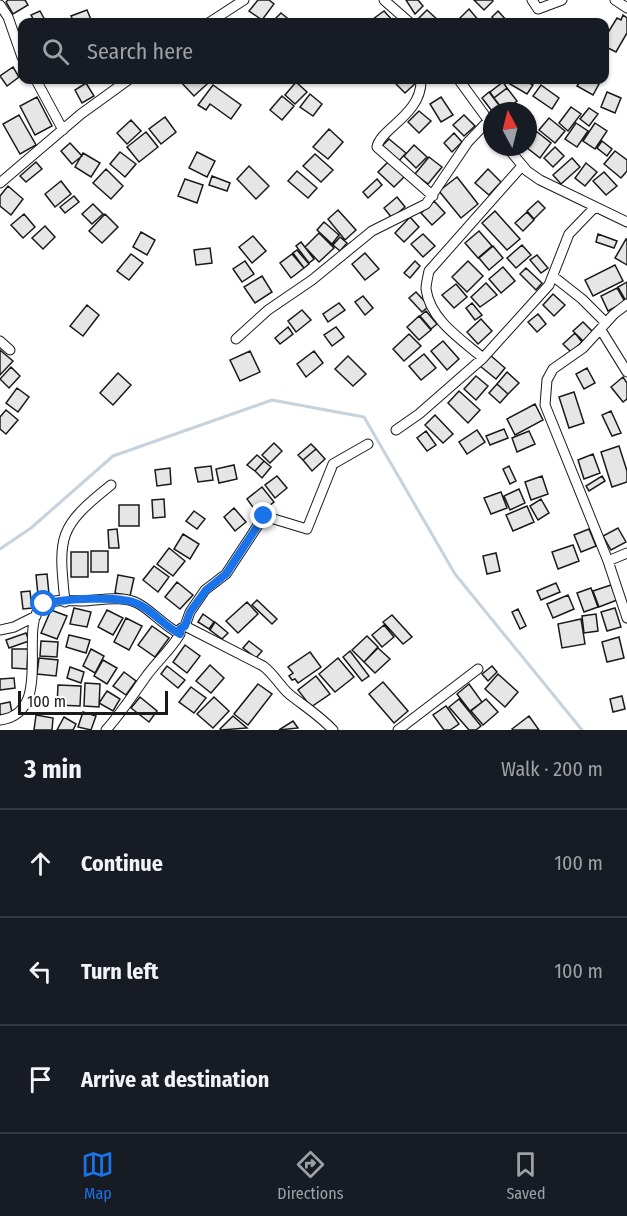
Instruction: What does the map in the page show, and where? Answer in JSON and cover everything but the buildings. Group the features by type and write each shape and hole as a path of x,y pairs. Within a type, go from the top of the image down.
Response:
{"street":[{"path":"216,18 244,0"},
{"path":"384,0 404,18"},
{"path":"532,0 538,9 562,0"},
{"path":"615,0 627,8"},
{"path":"0,5 8,17 18,46"},
{"path":"38,84 63,130"},
{"path":"0,183 123,84"},
{"path":"421,84 420,96 397,125 377,144 380,151 433,196"},
{"path":"462,84 483,114"},
{"path":"236,339 268,310 312,280 372,231 417,211 433,196 468,142 483,130"},
{"path":"514,156 522,166 540,180 627,222"},
{"path":"483,358 445,326 436,313 426,290 429,270 522,166"},
{"path":"396,430 419,414 483,358 554,277 559,257 569,234 596,207"},
{"path":"554,277 582,299 603,327 627,372"},
{"path":"627,304 583,348 548,374 544,405 608,561 627,618"},
{"path":"0,341 10,350"},
{"path":"106,730 125,709 146,676 168,653 190,612 206,590 226,574 264,516 307,529 333,464 368,444"},
{"path":"65,602 62,539 72,520 111,485"},
{"path":"608,561 627,553"},
{"path":"0,630 14,627 36,616 44,604 117,599 140,604 164,626 182,630 263,666 274,675 288,693 319,715 333,730"},
{"path":"0,720 9,719 24,704 33,682 36,616"},
{"path":"399,730 478,669"}],"waterway":[{"path":"0,549 31,528 113,456 272,400 364,417 455,574 582,730"}],"route":[{"path":"44,604 117,599 132,602 140,604 164,626 180,634 179,631 185,626 190,612 206,590 226,574 264,516"}]}
